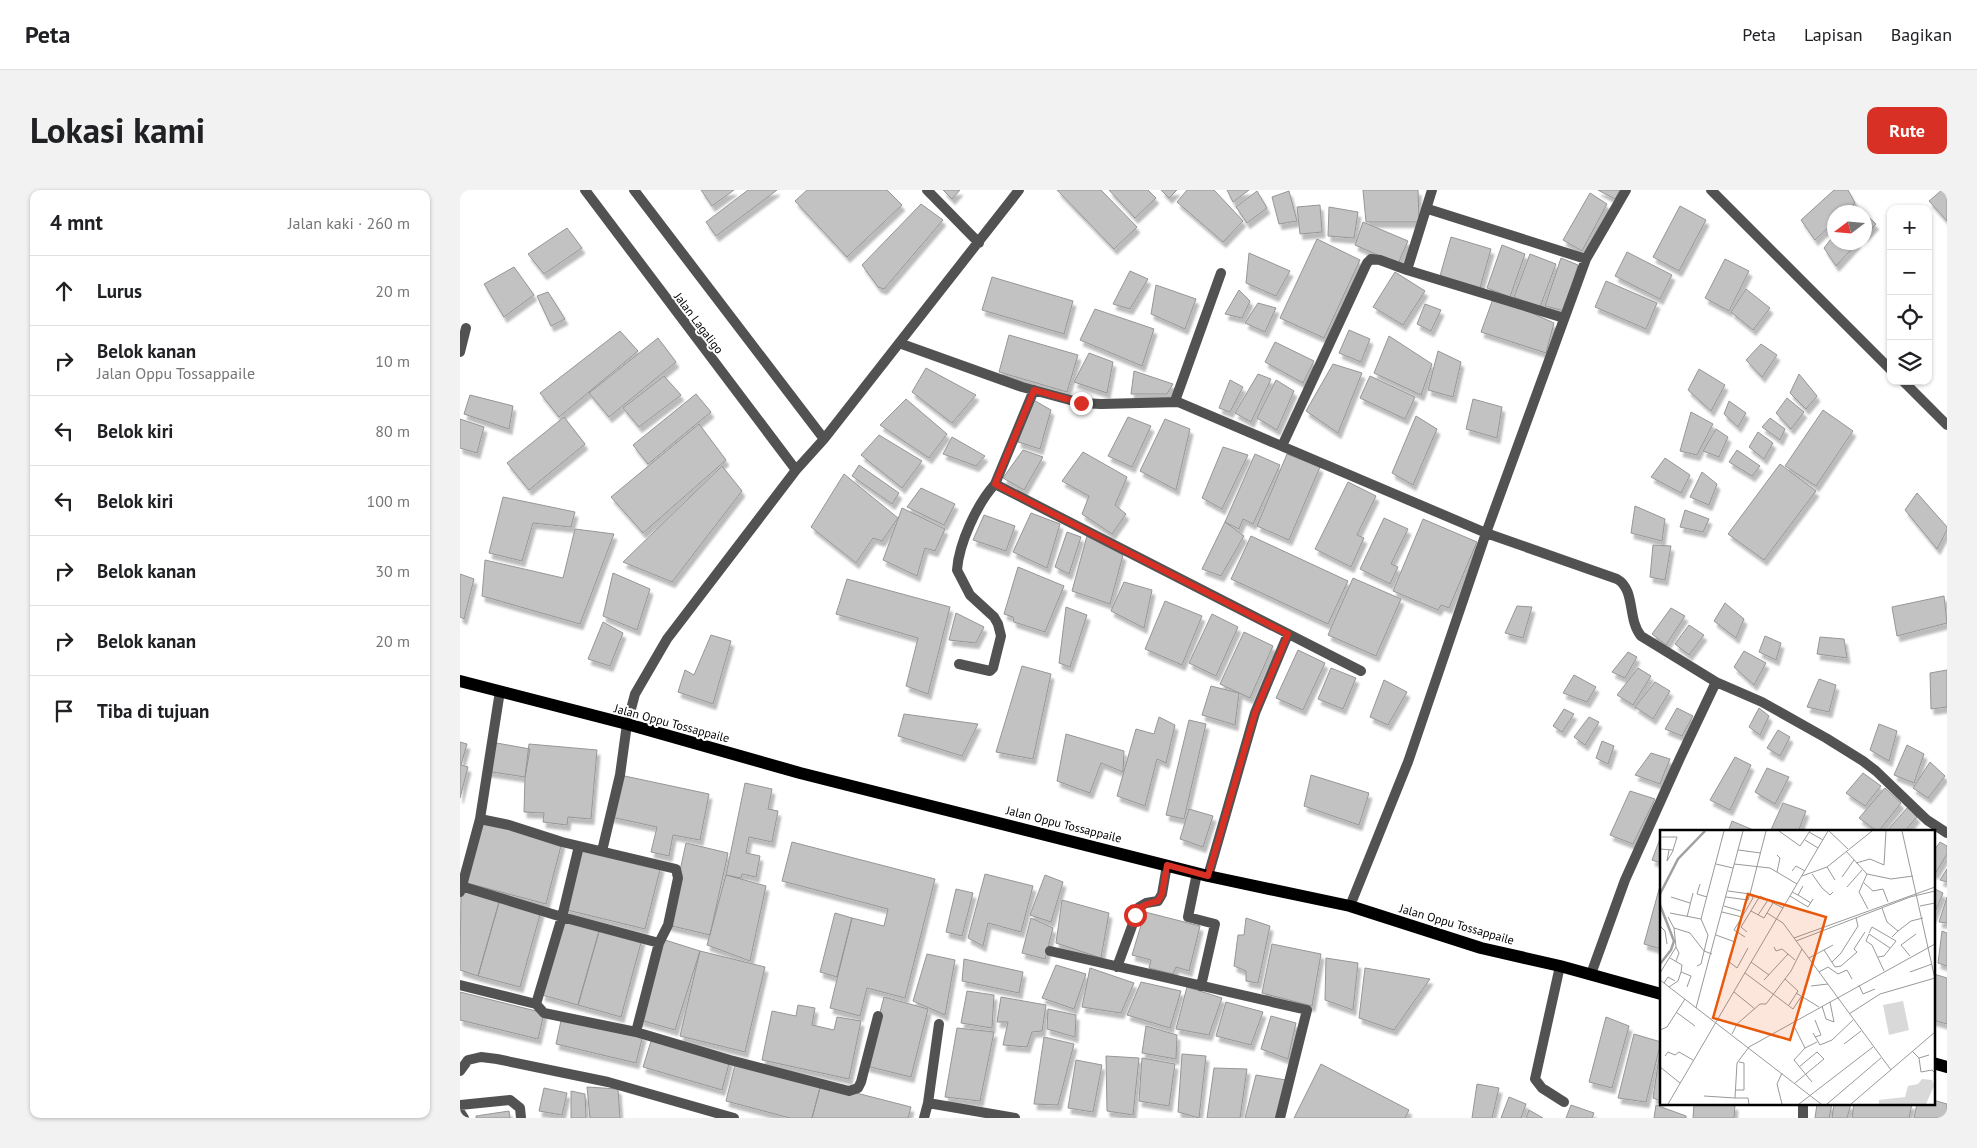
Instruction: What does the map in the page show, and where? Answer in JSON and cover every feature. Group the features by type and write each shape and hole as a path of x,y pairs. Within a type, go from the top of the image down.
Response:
{"main road":[{"name":"Jalan Oppu Tossappaile","path":"460,681 627,724 800,773 1203,874 1350,906 1481,948 1560,966 1660,994"},
{"path":"1934,1064 1947,1067"}],"street":[{"name":"Jalan Lagaligo","path":"585,190 796,470"},
{"path":"634,190 824,439"},
{"path":"927,190 978,243"},
{"path":"602,851 620,774 627,724 635,694 667,639 796,470 824,439 1019,190"},
{"path":"1407,270 1428,209 1432,190"},
{"path":"1350,906 1408,762 1486,533 1586,259 1626,190"},
{"path":"1710,190 1887,366"},
{"path":"1428,209 1586,259"},
{"path":"1282,446 1367,262 1376,259 1564,318"},
{"path":"1175,401 1221,273"},
{"path":"460,352 466,328"},
{"path":"899,343 1034,390 1091,404 1175,401 1486,533 1623,582 1627,590 1635,629 1641,636 1716,682 1762,702 1863,761 1927,820 1947,833"},
{"path":"1906,385 1947,425"},
{"path":"959,664 990,671 993,668 1001,636 998,624 994,617 970,595 957,570 967,531 989,490 995,484 1034,390"},
{"path":"995,484 1361,671"},
{"path":"1201,986 1215,924 1188,917 1255,713 1288,634"},
{"path":"1590,974 1624,880 1716,682"},
{"path":"500,691 480,820 462,890 659,942"},
{"path":"480,820 509,825 579,846 676,869 678,878 668,925 659,942 636,1032"},
{"path":"536,1004 562,917 579,846"},
{"path":"1118,967 1139,908 1146,903 1158,901 1162,894 1167,865"},
{"path":"1050,951 1308,1010 1280,1118"},
{"path":"1560,966 1535,1079 1542,1088 1564,1102"},
{"path":"460,984 536,1004 544,1013 636,1032 642,1036 852,1091 858,1088 866,1066 878,1016"},
{"path":"924,1118 928,1103 938,1024"},
{"path":"460,1071 468,1060 481,1057 497,1059 608,1082 735,1118"},
{"path":"460,1106 510,1100 520,1108 521,1118"},
{"path":"928,1103 1015,1118"},
{"path":"460,1112 464,1118"}],"building":[{"path":"701,190 734,190 712,206"},
{"path":"748,190 777,190 716,236 706,222"},
{"path":"807,190 887,190 902,205 847,257 795,201"},
{"path":"943,190 960,190 952,199"},
{"path":"1057,190 1101,190 1137,227 1114,249"},
{"path":"1109,190 1148,190 1156,198 1135,218"},
{"path":"1161,190 1177,190 1169,198"},
{"path":"1187,190 1214,190 1243,221 1223,242 1177,202"},
{"path":"1227,190 1249,190 1233,202"},
{"path":"1363,190 1418,190 1419,222 1366,222"},
{"path":"1598,190 1620,190 1615,199"},
{"path":"1834,190 1848,190 1855,203 1853,205 1827,205 1827,229 1815,240 1801,220"},
{"path":"1942,190 1947,190 1947,221 1929,201"},
{"path":"1257,191 1267,208 1247,223 1236,207"},
{"path":"1289,191 1297,221 1279,224 1272,197"},
{"path":"1590,193 1607,204 1582,251 1563,240"},
{"path":"921,204 943,220 884,289 878,287 862,265"},
{"path":"1320,205 1322,232 1300,234 1297,207"},
{"path":"1680,206 1706,220 1679,271 1653,257"},
{"path":"1329,207 1358,212 1354,238 1328,236"},
{"path":"1363,222 1408,241 1398,264 1355,245"},
{"path":"567,228 582,248 544,274 528,254"},
{"path":"1451,237 1491,249 1480,288 1440,276"},
{"path":"1317,239 1360,260 1324,338 1280,318"},
{"path":"1827,244 1827,250 1851,250 1836,266 1824,248"},
{"path":"1502,245 1525,254 1510,297 1487,288"},
{"path":"1627,252 1672,275 1660,299 1615,276"},
{"path":"1249,253 1290,271 1276,296 1246,283"},
{"path":"1530,254 1556,264 1540,307 1514,297"},
{"path":"1561,258 1578,265 1565,311 1545,306"},
{"path":"1725,259 1749,271 1729,311 1705,298"},
{"path":"514,267 534,295 504,317 484,284"},
{"path":"1130,271 1148,279 1130,309 1113,304"},
{"path":"1395,272 1425,291 1403,325 1373,307"},
{"path":"992,277 1073,301 1064,334 982,310"},
{"path":"1606,281 1657,303 1646,329 1595,307"},
{"path":"1156,285 1196,299 1185,329 1151,314"},
{"path":"1746,289 1770,308 1753,330 1731,312"},
{"path":"1239,290 1250,301 1242,318 1225,314"},
{"path":"548,292 565,319 551,326 537,296"},
{"path":"1494,296 1554,323 1546,353 1481,332"},
{"path":"1258,303 1276,308 1265,332 1245,323"},
{"path":"1425,304 1441,310 1431,331 1417,324"},
{"path":"1095,309 1154,329 1142,366 1080,340"},
{"path":"1349,330 1370,339 1361,362 1339,353"},
{"path":"620,331 638,351 559,417 540,393"},
{"path":"1009,335 1078,355 1067,392 999,372"},
{"path":"1389,336 1432,364 1421,395 1374,373"},
{"path":"658,338 676,362 609,417 589,393"},
{"path":"1275,342 1314,361 1303,383 1265,362"},
{"path":"1761,344 1777,355 1762,377 1746,360"},
{"path":"1438,351 1461,362 1453,397 1428,390"},
{"path":"1089,353 1113,362 1107,393 1074,382"},
{"path":"1333,364 1362,373 1338,433 1306,411"},
{"path":"926,368 976,395 952,423 912,392"},
{"path":"1699,369 1725,385 1711,411 1688,390"},
{"path":"1134,371 1173,384 1167,394 1131,394"},
{"path":"1258,374 1271,379 1251,422 1235,413"},
{"path":"1799,374 1817,396 1806,409 1790,393"},
{"path":"664,376 681,395 639,427 623,408"},
{"path":"1370,376 1415,397 1405,419 1360,398"},
{"path":"1230,380 1243,387 1230,412 1219,408"},
{"path":"1276,380 1294,391 1277,430 1257,418"},
{"path":"696,394 711,412 648,464 633,445"},
{"path":"470,395 513,406 509,429 464,414"},
{"path":"1030,398 1051,410 1040,449 1018,442"},
{"path":"1787,398 1804,412 1791,429 1776,413"},
{"path":"906,399 947,434 929,458 880,425"},
{"path":"1473,399 1502,407 1497,438 1466,429"},
{"path":"1729,401 1746,413 1738,427 1724,414"},
{"path":"1823,410 1853,431 1816,486 1785,466"},
{"path":"1691,412 1713,424 1697,455 1680,451"},
{"path":"1416,416 1437,429 1413,485 1392,473"},
{"path":"564,417 585,444 529,490 507,463"},
{"path":"1128,417 1151,426 1132,467 1108,456"},
{"path":"1770,418 1785,429 1780,440 1762,427"},
{"path":"460,419 484,427 477,453 460,448"},
{"path":"1165,419 1190,429 1176,490 1140,471"},
{"path":"699,424 726,460 643,533 611,497"},
{"path":"1716,429 1728,437 1719,457 1703,451"},
{"path":"1758,432 1773,443 1764,459 1749,447"},
{"path":"879,435 922,461 902,488 861,455"},
{"path":"952,437 985,456 976,466 943,454"},
{"path":"1223,447 1248,455 1222,509 1202,498"},
{"path":"1023,450 1043,457 1024,490 1003,478"},
{"path":"1737,450 1760,466 1752,476 1729,462"},
{"path":"1083,452 1127,477 1115,505 1126,514 1112,534 1082,514 1089,496 1062,481"},
{"path":"1255,454 1280,465 1253,524 1243,519 1239,529 1225,522"},
{"path":"1287,454 1320,467 1289,540 1257,526"},
{"path":"1665,458 1690,475 1681,493 1651,477"},
{"path":"1780,464 1816,491 1764,560 1728,534"},
{"path":"859,465 899,493 892,504 852,476"},
{"path":"722,466 742,491 672,582 623,562"},
{"path":"1702,472 1717,484 1709,505 1690,497"},
{"path":"844,474 898,518 882,541 873,538 856,563 811,527"},
{"path":"1348,482 1376,496 1357,535 1364,538 1351,567 1315,549"},
{"path":"921,488 955,504 944,525 907,507"},
{"path":"1917,493 1947,527 1937,549 1905,510"},
{"path":"503,497 575,512 571,527 533,523 522,561 489,553"},
{"path":"1635,506 1665,519 1662,541 1631,533"},
{"path":"902,508 945,529 935,551 925,548 917,576 883,560"},
{"path":"1685,510 1709,519 1703,532 1680,527"},
{"path":"1031,513 1060,524 1047,568 1013,552"},
{"path":"984,515 1015,526 1006,551 973,540"},
{"path":"1384,518 1408,529 1391,564 1398,567 1390,584 1360,569"},
{"path":"1423,519 1477,542 1449,608 1441,605 1438,610 1393,591"},
{"path":"1225,522 1244,536 1221,576 1202,569"},
{"path":"575,529 614,534 580,624 482,596 485,560 563,578"},
{"path":"1067,532 1081,537 1069,574 1055,567"},
{"path":"1087,536 1123,555 1110,604 1072,591"},
{"path":"1251,536 1348,581 1328,624 1231,579"},
{"path":"1653,545 1671,546 1665,580 1650,577"},
{"path":"1018,567 1064,586 1045,632 1014,622 1013,617 1004,614"},
{"path":"613,573 650,589 637,630 603,616"},
{"path":"460,574 474,579 464,619 460,617"},
{"path":"1353,578 1401,599 1376,656 1328,635"},
{"path":"847,579 950,607 928,694 906,686 918,638 836,614"},
{"path":"1124,582 1152,590 1144,628 1111,611"},
{"path":"1944,596 1947,623 1897,636 1892,607"},
{"path":"1165,601 1202,616 1182,665 1145,649"},
{"path":"1725,603 1744,619 1736,638 1714,621"},
{"path":"1517,606 1532,607 1523,638 1505,633"},
{"path":"1066,607 1087,615 1070,667 1059,663"},
{"path":"1671,608 1685,616 1666,645 1652,634"},
{"path":"956,613 984,627 976,643 949,640"},
{"path":"1212,614 1238,627 1216,676 1189,663"},
{"path":"603,622 623,633 610,666 588,659"},
{"path":"1689,625 1704,635 1689,655 1675,644"},
{"path":"1244,632 1273,646 1250,698 1220,684"},
{"path":"711,635 731,641 713,704 678,692 685,670 694,675"},
{"path":"1765,636 1781,643 1776,660 1759,652"},
{"path":"1820,637 1844,639 1847,658 1817,654"},
{"path":"1298,650 1325,663 1303,710 1276,698"},
{"path":"1744,651 1766,663 1754,685 1734,667"},
{"path":"1628,652 1637,657 1625,678 1612,672"},
{"path":"1022,666 1051,674 1033,759 996,752"},
{"path":"1331,668 1356,678 1343,709 1318,699"},
{"path":"1638,668 1651,676 1633,705 1617,695"},
{"path":"1947,670 1947,707 1931,709 1930,673"},
{"path":"1574,675 1596,687 1587,702 1563,693"},
{"path":"1819,679 1836,685 1829,712 1807,707"},
{"path":"1384,680 1407,692 1388,725 1370,717"},
{"path":"1655,682 1670,691 1653,719 1635,707"},
{"path":"1211,686 1239,693 1235,725 1202,715"},
{"path":"1677,708 1693,716 1682,736 1665,729"},
{"path":"1759,708 1769,716 1760,735 1749,727"},
{"path":"1564,709 1574,714 1562,732 1553,726"},
{"path":"904,714 978,724 962,756 898,736"},
{"path":"1159,717 1175,725 1166,763 1157,759 1145,806 1117,796 1136,729 1154,734"},
{"path":"1589,717 1599,722 1585,745 1574,737"},
{"path":"1189,720 1206,724 1184,819 1166,815"},
{"path":"1879,724 1897,731 1889,761 1870,750"},
{"path":"1778,730 1790,737 1780,756 1767,748"},
{"path":"1066,734 1124,751 1123,772 1101,763 1090,793 1057,781"},
{"path":"1602,741 1614,746 1608,764 1596,758"},
{"path":"460,742 467,744 461,765 468,767 460,798"},
{"path":"491,742 530,749 525,777 486,771"},
{"path":"529,744 597,750 591,819 568,817 567,825 543,822 544,813 524,812 525,777"},
{"path":"1907,745 1924,754 1914,783 1894,775"},
{"path":"1651,753 1670,759 1660,784 1635,775"},
{"path":"1735,757 1751,765 1730,810 1710,800"},
{"path":"1930,762 1945,776 1928,798 1913,788"},
{"path":"1767,768 1789,777 1775,804 1755,792"},
{"path":"1863,773 1881,786 1865,806 1846,793"},
{"path":"620,775 709,794 700,840 673,835 669,856 651,852 657,827 611,817"},
{"path":"1311,775 1369,793 1359,825 1304,806"},
{"path":"745,783 772,789 768,809 778,811 772,842 749,837 746,853 760,856 756,877 742,874 741,878 726,875"},
{"path":"1885,788 1901,803 1880,830 1875,830 1859,818"},
{"path":"1630,791 1655,799 1633,844 1610,835"},
{"path":"1783,803 1806,811 1799,830 1771,830"},
{"path":"1908,807 1917,817 1906,830 1888,830"},
{"path":"1189,809 1213,816 1203,847 1180,839"},
{"path":"480,819 562,842 546,904 463,882"},
{"path":"1732,821 1753,830 1729,830"},
{"path":"1660,839 1660,863 1652,860"},
{"path":"792,842 935,879 905,998 867,988 860,1016 830,1008 852,918 884,926 888,909 782,881"},
{"path":"1940,842 1947,846 1947,854 1935,874 1934,873 1934,851"},
{"path":"686,843 728,853 710,935 668,925"},
{"path":"579,846 661,866 645,929 563,909"},
{"path":"1947,869 1947,882 1940,880"},
{"path":"985,874 1033,886 1021,932 988,923 983,946 968,938"},
{"path":"726,875 766,886 750,961 707,945"},
{"path":"1045,875 1063,882 1051,922 1030,915"},
{"path":"1660,886 1660,949 1644,944"},
{"path":"1934,888 1943,893 1934,915"},
{"path":"461,889 500,899 478,976 460,970"},
{"path":"956,889 973,893 962,936 946,932"},
{"path":"1947,897 1947,923 1939,922"},
{"path":"500,899 541,911 520,987 478,976"},
{"path":"1062,900 1109,913 1101,958 1056,943"},
{"path":"1145,912 1200,926 1189,971 1176,967 1173,974 1149,968 1151,960 1132,955"},
{"path":"835,913 852,918 837,977 820,972"},
{"path":"562,917 600,928 578,1005 542,995"},
{"path":"1031,918 1053,928 1045,959 1022,953"},
{"path":"1246,918 1270,926 1258,983 1246,981 1246,971 1234,966 1238,935 1244,935"},
{"path":"600,928 642,939 621,1017 578,1005"},
{"path":"1942,931 1947,933 1947,966 1938,963"},
{"path":"662,939 700,951 675,1030 640,1020"},
{"path":"1272,944 1321,954 1312,1006 1262,993"},
{"path":"700,951 765,967 745,1052 680,1036"},
{"path":"927,954 955,960 945,1015 913,1001"},
{"path":"1326,958 1358,963 1353,1010 1325,1000"},
{"path":"964,959 1023,972 1019,993 962,981"},
{"path":"1056,965 1086,974 1074,1009 1042,998"},
{"path":"1090,968 1134,983 1121,1013 1082,1007"},
{"path":"1365,968 1430,979 1394,1030 1359,1018"},
{"path":"1934,974 1947,978 1947,1024 1934,1020"},
{"path":"1141,982 1181,991 1170,1028 1127,1015"},
{"path":"1187,987 1222,998 1209,1035 1176,1029"},
{"path":"967,991 994,995 992,1028 961,1023"},
{"path":"460,992 544,1013 538,1039 460,1020"},
{"path":"884,997 928,1009 911,1077 866,1066"},
{"path":"1001,997 1046,1005 1042,1031 1032,1032 1027,1047 1003,1045 1008,1022 997,1022"},
{"path":"1226,1002 1263,1012 1251,1045 1216,1036"},
{"path":"798,1005 815,1008 812,1025 834,1030 837,1017 861,1021 849,1079 762,1060 772,1011 796,1016"},
{"path":"1048,1009 1076,1015 1075,1037 1047,1029"},
{"path":"562,1016 643,1035 636,1063 556,1044"},
{"path":"1271,1016 1296,1023 1288,1059 1261,1049"},
{"path":"1606,1017 1629,1026 1612,1088 1589,1082"},
{"path":"1146,1026 1177,1035 1176,1059 1142,1053"},
{"path":"957,1028 994,1032 980,1101 945,1097"},
{"path":"1634,1034 1660,1042 1646,1102 1618,1098"},
{"path":"1044,1037 1074,1044 1058,1105 1034,1104"},
{"path":"652,1038 730,1060 722,1090 643,1067"},
{"path":"1660,1052 1660,1101 1653,1098"},
{"path":"1182,1054 1206,1056 1199,1118 1178,1112"},
{"path":"1106,1056 1139,1058 1133,1115 1107,1111"},
{"path":"1142,1058 1175,1064 1169,1106 1139,1101"},
{"path":"1076,1060 1102,1065 1093,1112 1068,1108"},
{"path":"736,1061 821,1084 812,1118 790,1118 726,1101"},
{"path":"1321,1064 1409,1110 1405,1118 1294,1118"},
{"path":"1214,1068 1247,1069 1240,1118 1207,1118"},
{"path":"1256,1075 1286,1080 1276,1118 1245,1118"},
{"path":"821,1084 911,1107 908,1118 812,1118"},
{"path":"1477,1084 1499,1088 1492,1118 1472,1118"},
{"path":"587,1087 618,1089 620,1118 590,1118"},
{"path":"544,1088 567,1093 562,1115 539,1111"},
{"path":"571,1091 585,1094 586,1118 571,1118"},
{"path":"1509,1097 1526,1104 1521,1118 1501,1118"},
{"path":"1934,1100 1947,1104 1947,1118 1914,1118 1917,1106 1934,1106"},
{"path":"1571,1105 1594,1113 1592,1118 1566,1118"},
{"path":"1656,1105 1686,1116 1686,1118 1654,1118"},
{"path":"1694,1106 1735,1106 1734,1118 1693,1118"},
{"path":"1817,1106 1832,1106 1829,1118 1815,1118"},
{"path":"1834,1106 1850,1106 1847,1118 1832,1118"},
{"path":"1854,1106 1912,1106 1909,1118 1852,1118"},
{"path":"1529,1110 1543,1118 1526,1118"},
{"path":"509,1111 510,1118 476,1118 476,1116"}],"route":[{"path":"1081,403 1034,390 995,484 1288,634 1255,713 1208,876 1167,865 1162,894 1158,901 1146,903 1139,908 1135,915"}]}
